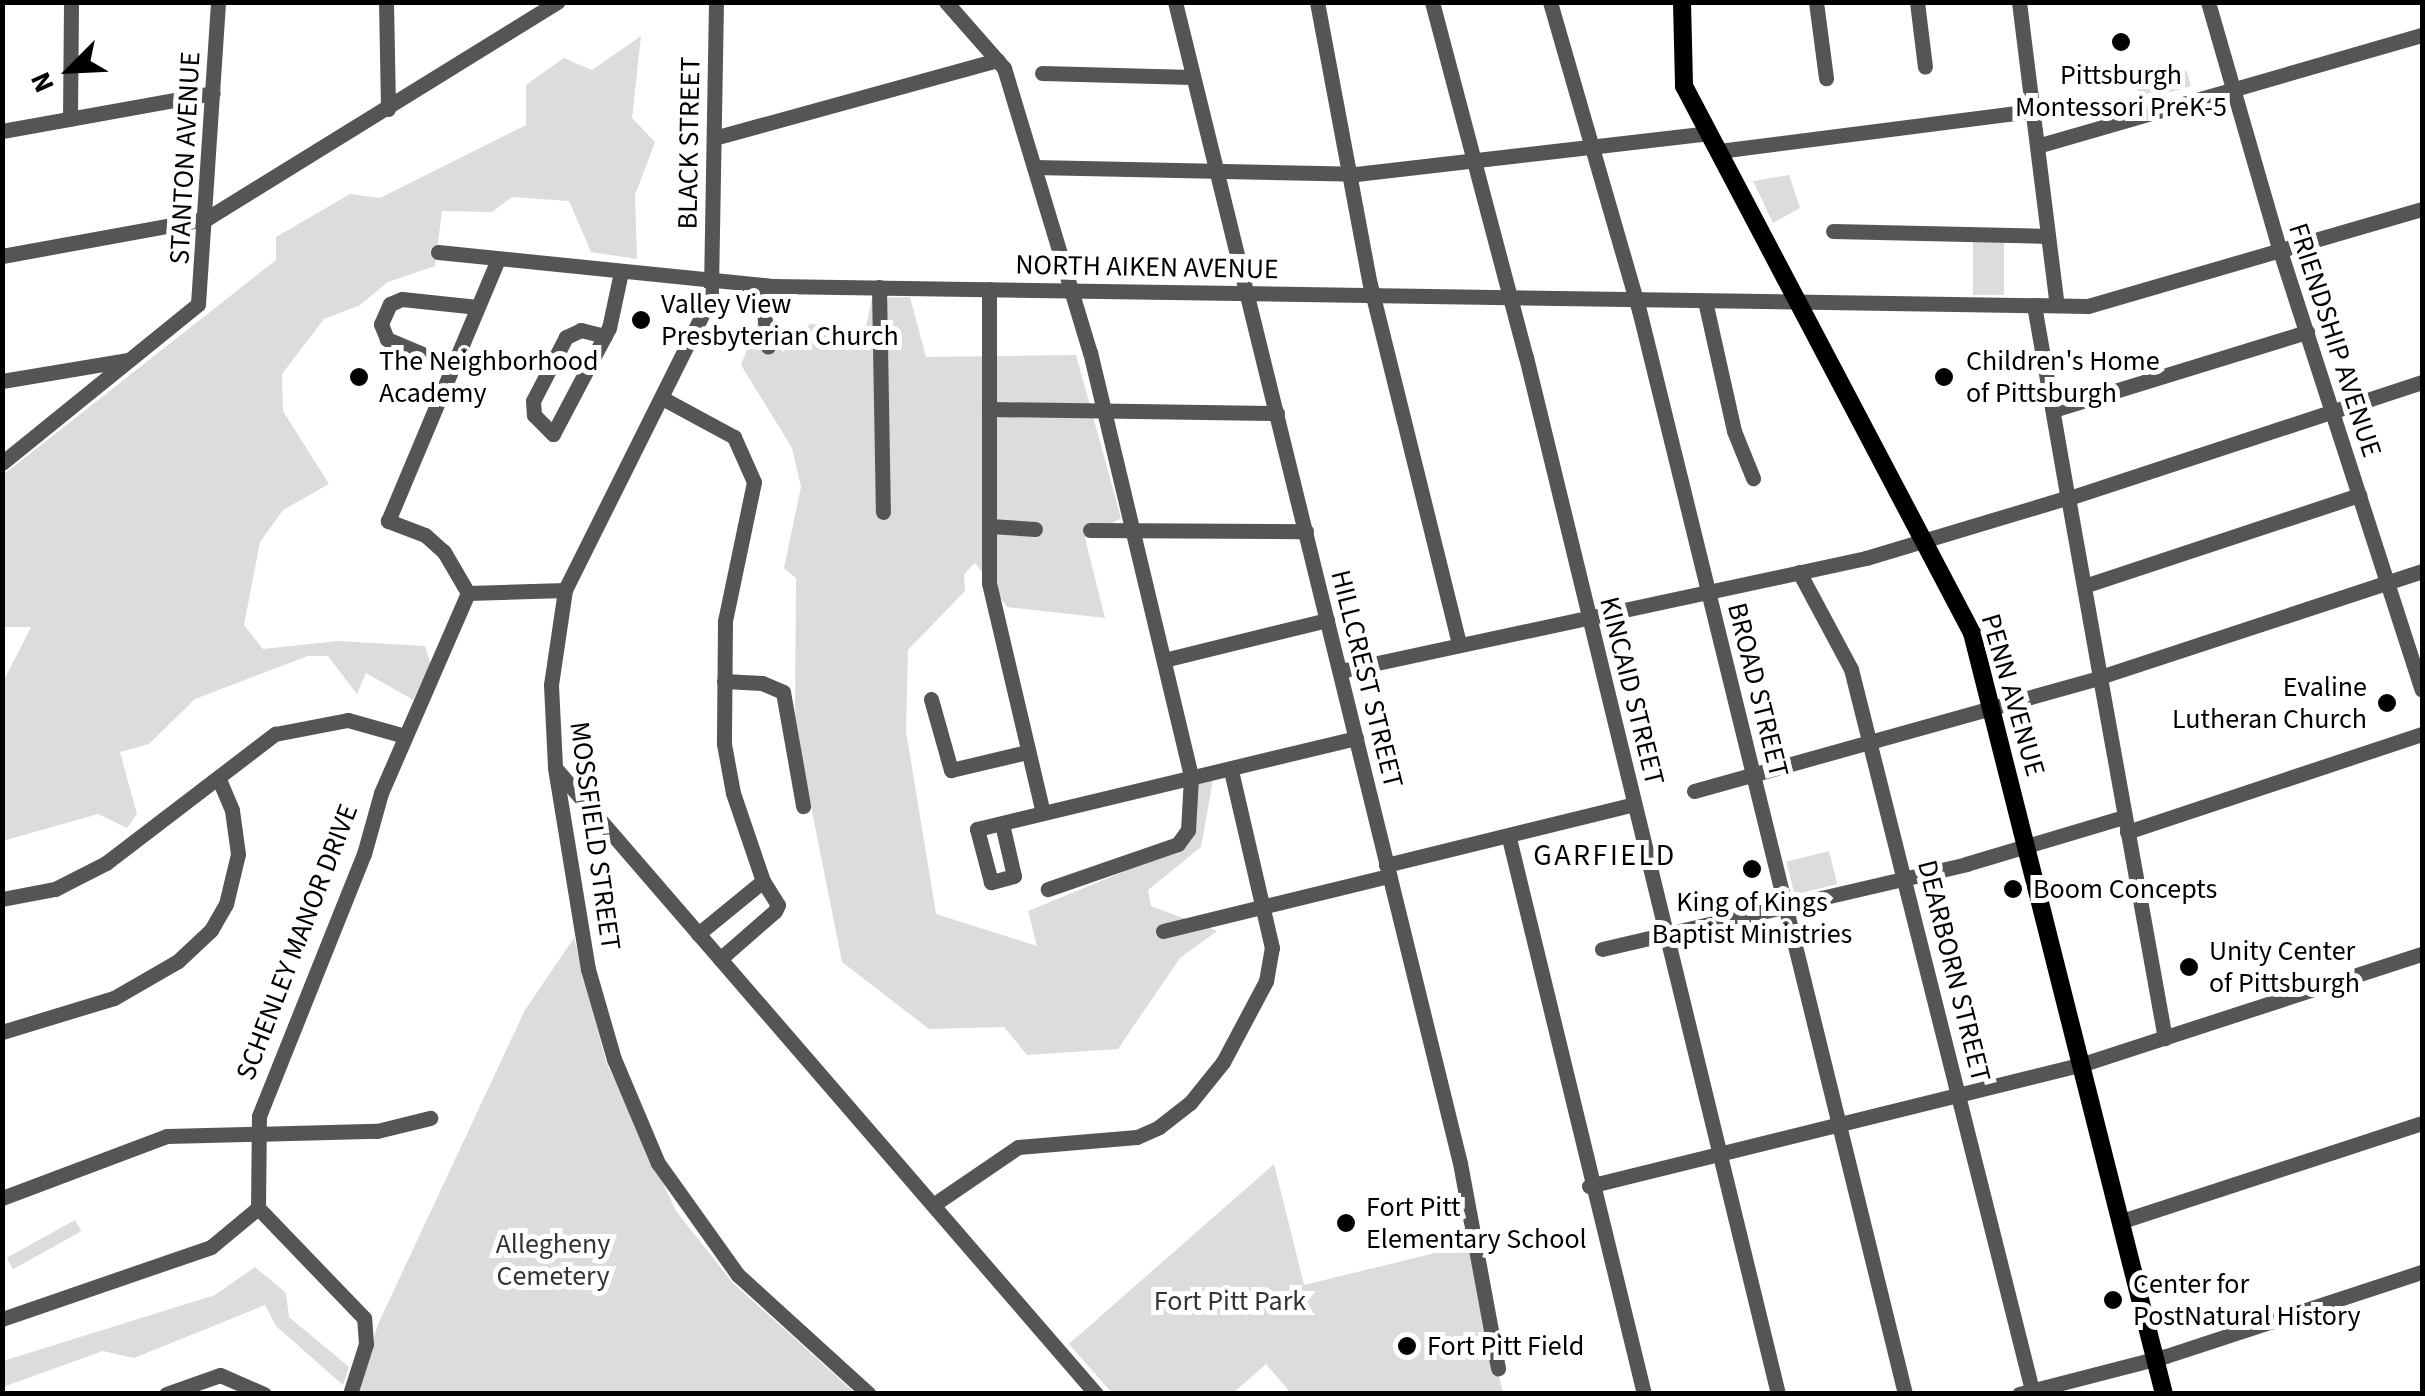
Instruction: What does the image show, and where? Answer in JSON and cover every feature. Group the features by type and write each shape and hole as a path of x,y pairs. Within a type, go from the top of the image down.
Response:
{"main road":[{"name":"PENN AVENUE","path":"1682,2 1684,86 1972,634 2164,1394"}],"street":[{"path":"70,118 71,2"},
{"name":"STANTON AVENUE","path":"2,463 198,304 218,2"},
{"path":"386,2 388,109"},
{"name":"BLACK STREET","path":"712,283 716,2"},
{"path":"946,2 997,60 1034,167 1072,290 1192,777 1188,830 1178,844 1048,889"},
{"path":"961,20 969,2"},
{"name":"HILLCREST STREET","path":"1175,2 1474,1224 1498,1370"},
{"path":"1317,2 1373,294 1459,643"},
{"name":"KINCAID STREET","path":"1432,2 1509,297 1778,1394"},
{"name":"BROAD STREET","path":"1550,2 1636,298 1905,1394"},
{"path":"1816,2 1826,78"},
{"path":"1916,2 1925,67"},
{"path":"2018,2 2056,305"},
{"name":"FRIENDSHIP AVENUE","path":"2208,2 2280,250 2422,690"},
{"path":"2,256 206,219 388,109 547,6"},
{"path":"2037,146 2422,35"},
{"path":"714,138 997,60"},
{"path":"1042,73 1192,76"},
{"path":"2,131 213,93"},
{"path":"1719,152 2032,111"},
{"path":"1034,167 1348,173 1708,133"},
{"name":"NORTH AIKEN AVENUE","path":"438,252 761,286 2088,306 2422,209"},
{"path":"1833,232 2048,236"},
{"path":"498,258 388,521 425,535 444,552 468,593 565,590"},
{"path":"604,336 581,330 566,336 533,401 534,414 552,434 604,336 621,272"},
{"name":"MOSSFIELD STREET","path":"712,283 662,398 565,590 551,685 555,768 592,985 614,1059 658,1162 738,1275 869,1394"},
{"path":"761,286 768,347"},
{"path":"879,288 883,512"},
{"path":"988,290 994,618 1043,812"},
{"path":"453,367 387,339 381,324 390,304 402,299 478,307"},
{"path":"1705,301 1734,431 1753,478"},
{"path":"2034,305 2165,1038"},
{"path":"2052,410 2307,332"},
{"path":"2,381 132,359"},
{"path":"1340,671 1925,543 2422,382"},
{"path":"662,398 734,437 754,482 725,622 724,681 733,793 764,881 778,905 775,912 720,959"},
{"path":"989,409 1277,414"},
{"path":"2084,586 2359,496"},
{"path":"990,526 1035,529"},
{"path":"1090,530 1306,531"},
{"path":"1694,790 1992,712 2422,571"},
{"name":"DEARBORN STREET","path":"1800,572 1850,669 1960,1095 2028,1392"},
{"name":"SCHENLEY MANOR DRIVE","path":"258,1208 258,1130 271,1076 364,854 405,736 468,593"},
{"path":"1164,660 1327,620"},
{"path":"724,681 776,686 783,692 803,806"},
{"path":"932,699 950,770 1027,752"},
{"path":"2,899 55,889 106,863 274,734 306,724 358,722 405,736"},
{"path":"1602,950 1668,939 2125,824 2422,734"},
{"path":"1002,824 1356,738"},
{"path":"555,768 1096,1394"},
{"path":"933,1205 1018,1147 1137,1137 1190,1103 1223,1062 1266,981 1272,948 1231,770"},
{"path":"2,1032 129,992 178,962 212,930 235,876 238,854 232,810 219,778"},
{"path":"1163,932 1634,804"},
{"path":"1509,838 1589,1186 1644,1394"},
{"path":"698,934 764,881"},
{"path":"1589,1186 2083,1064 2422,954"},
{"path":"2,1198 167,1136 258,1130 377,1131 430,1118"},
{"path":"2122,1221 2422,1123"},
{"path":"2,1319 210,1247 258,1208 364,1318 366,1344 350,1394"},
{"path":"2028,1392 2155,1360 2422,1272"},
{"path":"166,1394 220,1376 264,1394"}],"green space":[{"path":"641,36 632,118 655,142 635,195 637,259 591,252 569,201 512,197 492,212 442,211 435,266 388,282 360,305 324,319 282,374 283,411 329,484 283,510 260,542 244,625 263,649 338,641 425,646 431,664 413,700 366,673 357,694 328,656 308,656 195,699 149,744 120,752 137,814 127,828 98,814 3,841 2,684 31,627 3,627 3,475 276,260 276,237 350,194 380,198 526,125 526,85 564,58 592,70"},
{"path":"2173,65 2187,72 2191,86 2140,101 2137,83"},
{"path":"1789,175 1800,208 1773,223 1753,181"},
{"path":"1973,239 2004,239 2004,295 1973,295"},
{"path":"910,297 926,357 1076,355 1121,518 1085,538 1105,618 1007,607 975,563 964,574 965,591 908,650 906,731 936,914 1037,946 1028,911 1186,846 1196,783 1213,780 1201,847 1148,890 1151,906 1217,931 1180,958 1118,1049 1027,1055 1004,1027 929,1029 842,962 795,726 796,578 784,568 801,487 792,448 741,365 758,322 783,352 810,324 866,327 872,298"},
{"path":"1829,851 1837,884 1795,895 1786,862"},
{"name":"Allegheny Cemetery","path":"574,938 606,1062 676,1211 732,1282 855,1393 354,1394 379,1322 525,1010"},
{"name":"Fort Pitt Park","path":"1274,1164 1304,1285 1468,1245 1503,1393 1291,1393 1266,1364 1233,1393 1112,1393 1069,1344"},
{"path":"75,1220 81,1231 13,1269 7,1258"},
{"path":"255,1267 286,1293 289,1317 349,1367 343,1385 276,1326 265,1305 134,1358 103,1351 3,1387 3,1361 215,1295"}],"place":[{"name":"Pittsburgh Montessori PreK-5","path":"2121,42"},
{"name":"Valley View Presbyterian Church","path":"641,320"},
{"name":"The Neighborhood Academy","path":"359,377"},
{"name":"Children's Home of Pittsburgh","path":"1944,377"},
{"name":"Evaline Lutheran Church","path":"2387,703"},
{"name":"King of Kings Baptist Ministries","path":"1752,869"},
{"name":"Boom Concepts","path":"2013,889"},
{"name":"Unity Center of Pittsburgh","path":"2189,967"},
{"name":"Fort Pitt Elementary School","path":"1346,1223"},
{"name":"Center for PostNatural History","path":"2113,1300"},
{"name":"Fort Pitt Field","path":"1407,1346"}],"district":[{"name":"GARFIELD","path":"1605,856"}]}
